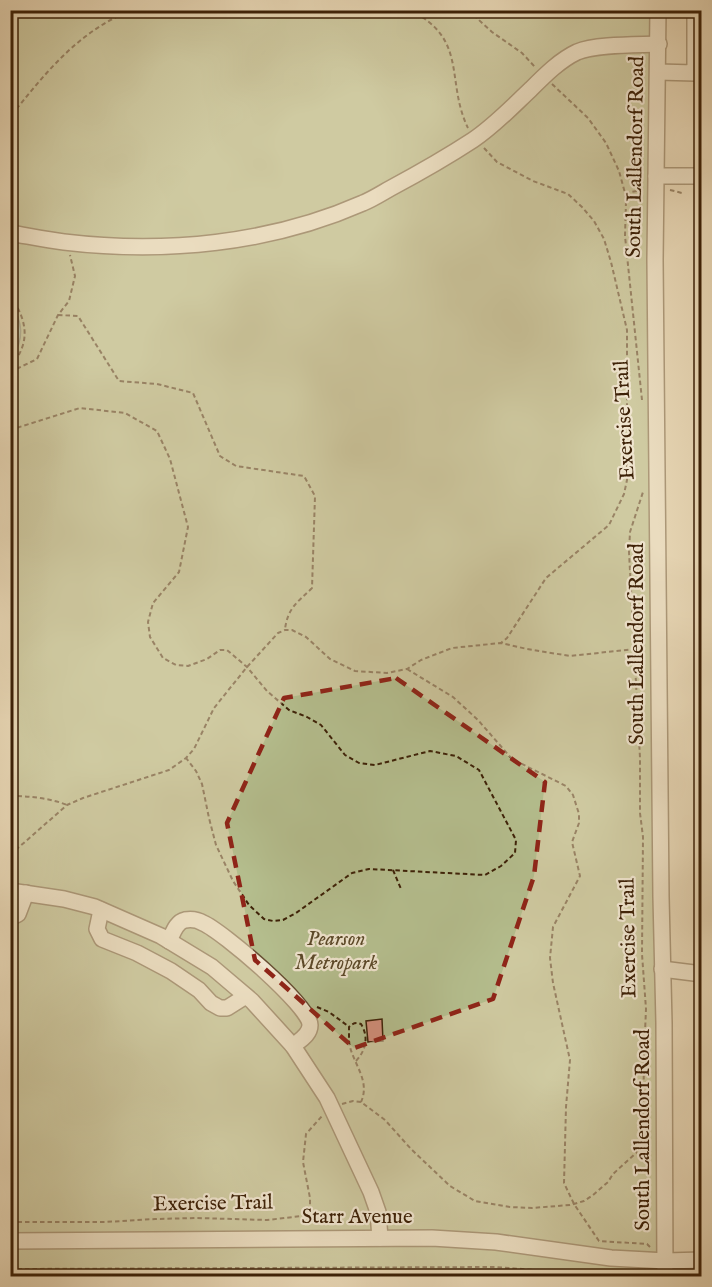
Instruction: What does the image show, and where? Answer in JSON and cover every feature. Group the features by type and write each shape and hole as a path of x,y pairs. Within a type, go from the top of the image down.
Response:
{"street":[{"name":"South Lallendorf Road","path":"658,10 656,176 658,652 665,1271"},
{"path":"658,72 698,73 695,17 698,10"},
{"path":"10,233 63,242 163,247 249,237 328,217 364,203 414,176 475,138 562,61 578,52 591,48 658,44"},
{"path":"656,176 702,176"},
{"path":"10,918 18,914 18,892 64,899 101,910 169,941 212,967 246,996 293,1046 332,1108 375,1202 380,1238"},
{"path":"101,910 97,929 102,939 137,953 171,971 220,1008 227,1008 246,996"},
{"path":"169,941 180,922 194,920 205,923 242,951 288,993 306,1013 310,1027 306,1035 293,1046"},
{"path":"662,969 702,974"},
{"name":"Starr Avenue","path":"10,1241 432,1238 496,1242 611,1258 647,1260 665,1271 702,1260"}],"path":[{"path":"10,113 19,106 66,52 106,22 133,10"},
{"path":"217,10 226,10"},
{"path":"409,10 436,28 445,42 451,54 455,72 458,102 463,118 475,138 497,162 533,181 568,195 594,221 604,239 611,262 627,330 627,480 624,494 609,525 546,578 507,638 501,643"},
{"name":"Exercise Trail","path":"468,10 492,32 522,53 543,77 588,118 606,143 619,171 625,193 625,236 643,403"},
{"path":"10,372 37,359 58,315 69,301 75,276 69,253 63,242"},
{"path":"10,295 20,312 26,337 21,353 10,368"},
{"path":"58,315 78,316 119,381 157,384 193,393 220,456 236,466 304,476 315,496 312,588 290,610 285,630"},
{"path":"10,430 80,408 125,412 157,431 170,459 188,527 179,572 153,603 148,622 150,637 163,658 176,665 188,666 220,650 227,650 248,667 267,691 289,710 321,725 345,755 359,763 375,765 430,752 456,756 479,770 516,840 515,853 501,866 485,874 369,869 352,873 290,917 273,921 264,919 249,905 233,881 216,845 208,819 202,784 186,758"},
{"name":"Exercise Trail","path":"361,1102 385,1120 411,1149 450,1186 475,1201 532,1208 574,1204 593,1195 636,1153 643,1132 646,1009 642,954 643,837 640,813 640,758 629,552 630,532 643,496 644,485"},
{"path":"10,855 67,806 83,798 169,770 186,758 194,749 214,708 278,633 285,630 291,630 306,637 330,660 355,671 387,673 407,669 421,660 452,648 501,643 570,656 635,649 658,652"},
{"path":"407,669 453,697 478,720 512,759 566,786 573,795 579,813 579,823 572,842 580,876 553,927 550,958 553,983 570,1060 564,1183 574,1204 599,1241 647,1244 650,1247 644,1274 665,1271"},
{"path":"10,796 57,801 67,806"},
{"path":"393,870 401,889"},
{"path":"297,1003 329,1012 349,1027"},
{"path":"332,1108 353,1101 361,1102 364,1097 363,1078 356,1061 349,1042 349,1027 352,1023 357,1022 365,1030 365,1047 362,1055 356,1061"},
{"name":"Exercise Trail","path":"10,1222 105,1222 197,1218 267,1220 302,1216 307,1213 310,1206 303,1162 306,1134 332,1108"},
{"path":"10,1269 380,1266 518,1268 615,1276"},
{"path":"377,1276 380,1266"}],"highlighted area":[{"path":"396,678 545,782 534,876 493,999 354,1048 255,960 227,823 284,698"}],"green space":[{"name":"Pearson Metropark","path":"11,11 658,11 665,1276 11,1276"}],"shaded area":[{"path":"10,302 18,317 21,330 19,344 11,359"}],"building":[{"path":"382,1019 383,1041 368,1042 366,1021"}]}
